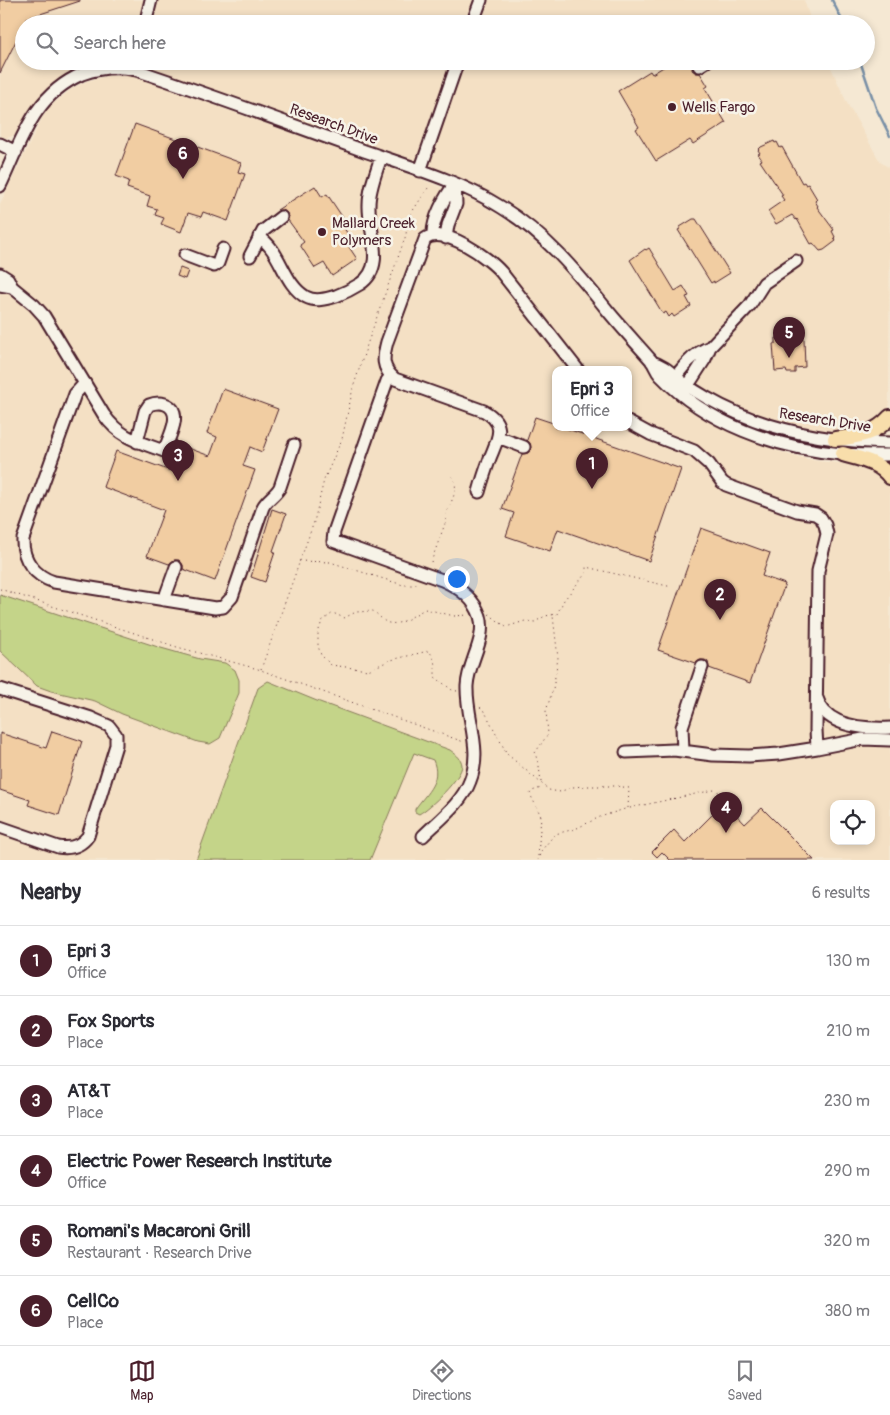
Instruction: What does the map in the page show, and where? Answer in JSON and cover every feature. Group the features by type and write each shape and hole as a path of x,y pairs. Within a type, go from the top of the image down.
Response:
{"main road":[{"path":"836,439 868,434 884,424 890,417"},
{"path":"843,454 874,464 890,477"}],"street":[{"path":"147,15 151,0"},
{"path":"475,15 481,0"},
{"name":"Research Drive","path":"0,186 32,118 50,94 73,78 95,70"},
{"name":"Research Drive","path":"146,70 183,86 455,184 501,207 544,239 573,268 634,343 652,362 657,371 673,380 685,390 698,406 727,423 748,433 794,447 843,454 890,455"},
{"path":"420,171 455,70"},
{"path":"0,144 16,152"},
{"path":"259,237 267,243 295,287 307,298 316,300 335,296 363,282 371,272 375,262 369,206 371,190 381,157"},
{"path":"433,235 434,222 455,184"},
{"path":"446,238 448,225 455,207 455,184"},
{"path":"250,256 259,237 269,225 281,217"},
{"path":"479,492 498,437 498,425 489,414 398,381 385,368 383,360 387,342 426,238 433,235 469,246 495,266 575,366"},
{"path":"185,255 214,266 218,263 223,249"},
{"path":"673,380 687,363 710,347 750,305 766,280 796,261"},
{"path":"0,274 8,279 12,287 34,304 44,316 113,427 122,435 137,442"},
{"path":"0,285 12,287"},
{"path":"685,390 706,359 710,347"},
{"path":"391,376 387,382 332,539 337,543 442,580 461,590 476,607 482,626 470,667 467,685 476,752 472,776 467,788 459,799 423,836"},
{"path":"84,383 75,394 30,514 23,539 25,556 37,574 48,580 219,608 230,601 263,507 280,487 294,445"},
{"name":"Research Drive","path":"685,390 759,422 794,433 859,443 890,443"},
{"path":"632,424 650,434 694,451 709,464 726,485 796,511 815,514 824,522 827,534 818,571 817,748"},
{"path":"498,437 524,447"},
{"path":"164,600 176,567"},
{"path":"683,751 682,727 702,667"},
{"path":"0,689 91,718 109,726 116,735 116,745 88,836 82,842 68,848 58,847 0,826"},
{"path":"816,696 822,710 832,718 890,740"},
{"path":"626,752 667,749 725,756 779,754 851,741 890,728"}],"path":[{"path":"261,670 314,522 324,480 344,434 353,388 406,235 407,223 433,176"},
{"path":"432,562 446,520 445,516 456,487 455,480 450,474"},
{"path":"299,561 330,562 409,586 418,582 422,573"},
{"path":"485,614 491,614 506,627 525,621 538,621 545,616 553,615 559,612 564,600 586,573 586,567 672,587"},
{"path":"0,589 191,651 261,670 467,742"},
{"path":"460,691 452,690 437,678 434,658 432,653 428,651 391,660 368,670 328,664 322,658 319,651 319,626 323,620 333,613 344,618 356,612 373,611 390,623 410,619 426,609 454,616 474,615"},
{"path":"539,857 538,841 541,816 530,794 541,788 539,766 535,753 548,734 546,711 553,689 558,658 553,615"},
{"path":"476,706 485,712 507,754 549,790 556,792 581,786 627,787 629,790 628,808"},
{"path":"538,860 541,851 555,834 628,808 714,790 721,793 738,812 735,813"}],"shaded area":[{"path":"0,0 804,0 809,15 15,15 15,70 77,70 66,75 44,91 27,113 15,135 7,138 0,136"},
{"path":"157,70 832,70 847,103 878,158 890,168 889,408 877,425 839,435 780,424 749,413 705,391 675,371 643,341 588,274 564,248 533,220 484,189 420,163"},
{"path":"107,76 130,76 421,179 479,203 515,226 552,257 641,361 671,389 722,426 767,447 790,455 817,461 864,465 887,480 890,484 890,860 0,860 0,204 49,107 73,88 87,81"}],"green space":[{"path":"0,595 161,648 200,659 225,663 235,670 239,680 239,693 220,738 210,744 198,742 122,714 95,701 37,686 0,651"},
{"path":"268,681 450,750 458,756 462,765 461,771 445,792 419,814 415,812 415,809 432,786 436,774 433,760 414,753 370,860 196,860 258,688"}],"building":[{"path":"0,0 80,0 37,15 15,15 15,43 0,73"},
{"name":"Wells Fargo","path":"658,70 692,70 700,73 708,86 705,88 726,123 693,144 690,140 656,161 636,129 639,127 618,91 650,71 652,74"},
{"path":"135,124 241,163 238,172 245,174 228,221 203,212 201,217 188,213 181,232 161,224 164,218 155,215 157,209 147,206 150,196 127,188 129,181 116,176"},
{"path":"774,141 775,143 777,142 780,148 782,147 802,183 808,184 817,199 815,201 817,207 834,230 832,231 836,241 824,250 820,251 813,243 811,244 797,219 792,215 776,224 768,211 784,200 781,196 783,195 760,161 762,160 758,150"},
{"name":"Mallard Creek Polymers","path":"315,186 322,197 327,194 343,218 339,220 354,244 349,247 357,259 332,276 324,263 315,268 300,245 304,242 288,220 287,213 283,210 277,210"},
{"path":"693,219 696,219 730,273 714,283 714,281 711,283 678,230"},
{"path":"649,248 675,291 683,286 689,296 686,297 691,306 674,317 672,314 669,317 666,312 663,314 630,260"},
{"path":"180,268 188,271 185,279 177,276"},
{"path":"780,336 798,336 799,339 804,339 805,367 795,368 795,373 787,373 786,370 775,371 773,344 776,343 776,338 780,338"},
{"path":"223,389 278,409 262,452 250,447 243,466 255,470 215,581 183,569 183,565 179,560 174,560 169,564 147,556 164,510 103,487 116,451 179,474 188,448 210,456 217,437 207,433"},
{"path":"535,417 552,423 552,431 573,431 681,469 649,561 558,529 550,551 506,536 514,513 502,509 522,454 528,453 531,449 530,443 527,440"},
{"path":"272,509 286,514 273,551 275,552 265,582 251,577"},
{"path":"701,528 770,553 762,576 785,584 750,683 709,668 708,662 705,660 700,660 696,663 658,650"},
{"path":"52,731 82,741 59,815 28,805 30,800 0,790 0,733 46,748"},
{"path":"719,808 730,808 745,824 762,808 814,860 670,860 662,852 657,857 652,852 674,830 685,842"}],"waterway":[{"path":"832,0 840,15"},
{"path":"863,70 876,108 890,136"}],"place":[{"name":"Wells Fargo","path":"672,107"},
{"name":"CellCo","path":"183,179"},
{"name":"Mallard Creek Polymers","path":"322,232"},
{"name":"Romani's Macaroni Grill","path":"789,358"},
{"name":"AT&T","path":"178,481"},
{"name":"Epri 3","path":"592,489"},
{"name":"Fox Sports","path":"720,620"},
{"name":"Electric Power Research Institute","path":"726,833"}]}
